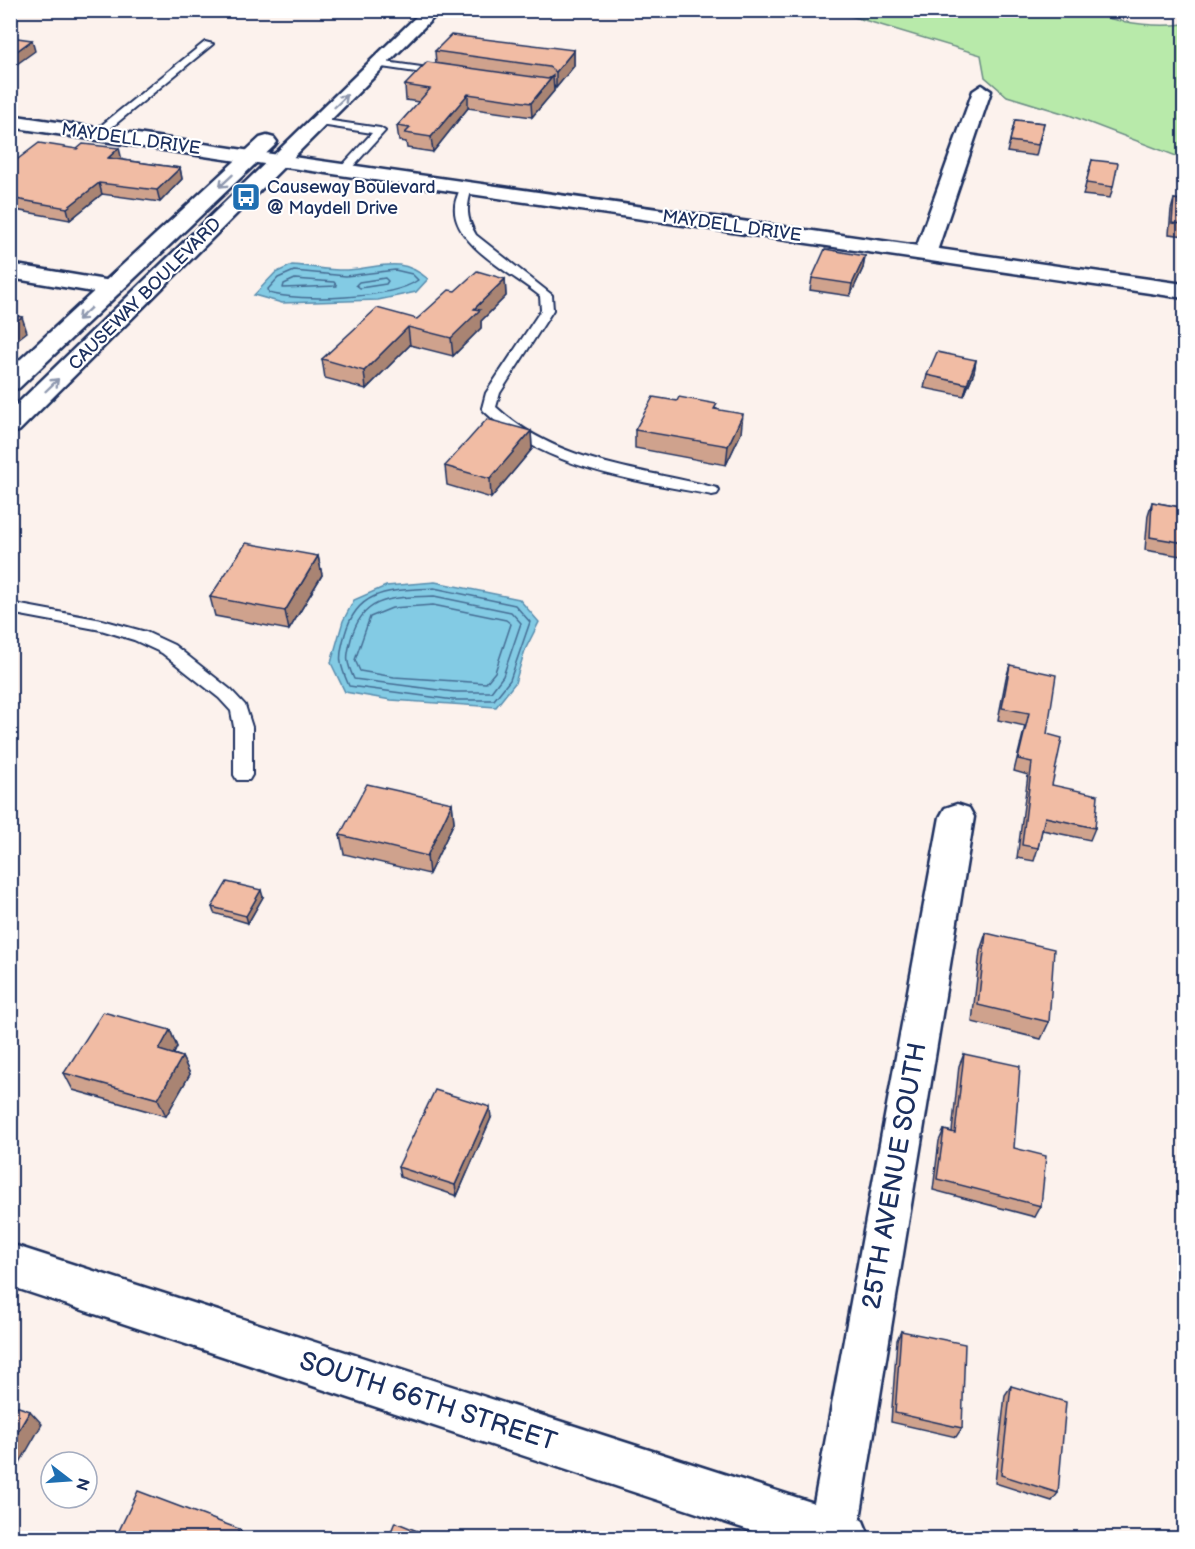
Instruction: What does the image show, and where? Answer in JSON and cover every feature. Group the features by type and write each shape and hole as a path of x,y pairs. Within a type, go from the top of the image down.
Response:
{"street":[{"name":"CAUSEWAY BOULEVARD","path":"10,426 433,10"},
{"path":"352,61 399,11"},
{"path":"925,254 982,91"},
{"name":"MAYDELL DRIVE","path":"10,121 1185,291"},
{"name":"CAUSEWAY BOULEVARD","path":"10,383 285,125"},
{"path":"10,271 111,288"},
{"name":"25TH AVENUE SOUTH","path":"840,1536 957,817"},
{"name":"SOUTH 66TH STREET","path":"10,1265 840,1536"}],"lane":[{"path":"97,134 208,44"},
{"path":"378,64 454,75"},
{"path":"318,123 380,131 344,170"},
{"path":"466,188 458,209 465,227 490,254 546,296 546,310 488,404 495,415 505,424 540,444 579,460 712,491"},
{"path":"10,608 102,625 140,636 168,649 225,694 239,709 243,727 243,775"}],"green space":[{"path":"1081,10 1132,23 1184,24 1184,159 1069,115 1007,96 985,77 981,55 834,11"}],"water":[{"path":"292,265 341,270 399,265 408,267 428,279 416,292 378,300 282,303 254,295 275,273"},
{"path":"435,582 519,599 539,622 525,650 515,683 496,707 391,700 345,692 331,663 343,621 354,600 386,586"}],"building":[{"path":"451,35 574,50 556,72 549,67 435,51"},
{"path":"10,37 32,40 10,56"},
{"path":"427,62 548,79 553,76 531,103 468,94 431,137 405,133 410,128 397,126 430,89 405,85"},
{"path":"1015,120 1044,123 1038,145 1010,141"},
{"path":"39,143 77,149 83,144 119,148 108,158 180,168 157,190 99,183 67,208 10,198 10,165"},
{"path":"1092,160 1118,163 1113,187 1086,183"},
{"path":"1174,199 1185,201 1185,224 1172,223"},
{"path":"825,249 865,256 852,284 812,278"},
{"path":"477,271 505,279 474,309 480,310 451,338 408,327 364,371 322,359 377,308 417,319 449,290 455,291"},
{"path":"10,314 22,317 10,325"},
{"path":"937,352 976,360 967,384 927,375"},
{"path":"653,397 677,401 679,397 717,404 714,409 743,414 728,446 635,430"},
{"path":"487,419 531,431 490,479 445,466"},
{"path":"1152,502 1185,508 1185,543 1150,537"},
{"path":"246,543 318,556 285,611 210,597"},
{"path":"1010,665 1056,675 1047,734 1062,738 1052,785 1098,795 1095,828 1045,817 1038,848 1022,845 1032,762 1018,759 1029,713 1002,708"},
{"path":"367,784 452,803 427,856 340,835"},
{"path":"227,882 261,890 246,916 212,907"},
{"path":"986,933 1054,949 1049,1022 978,1005"},
{"path":"103,1012 170,1030 159,1050 182,1057 158,1099 64,1073"},
{"path":"964,1054 1020,1066 1014,1148 1046,1156 1041,1206 937,1179 944,1130 955,1133"},
{"path":"435,1090 490,1107 455,1185 398,1167"},
{"path":"901,1331 965,1344 962,1428 895,1413"},
{"path":"1011,1386 1066,1402 1058,1493 1001,1475"},
{"path":"10,1404 30,1411 10,1445"},
{"path":"138,1491 239,1529 235,1539 115,1539"},
{"path":"395,1522 437,1539 388,1539"}],"place":[{"name":"Causeway Boulevard @ Maydell Drive","path":"246,197"}]}
